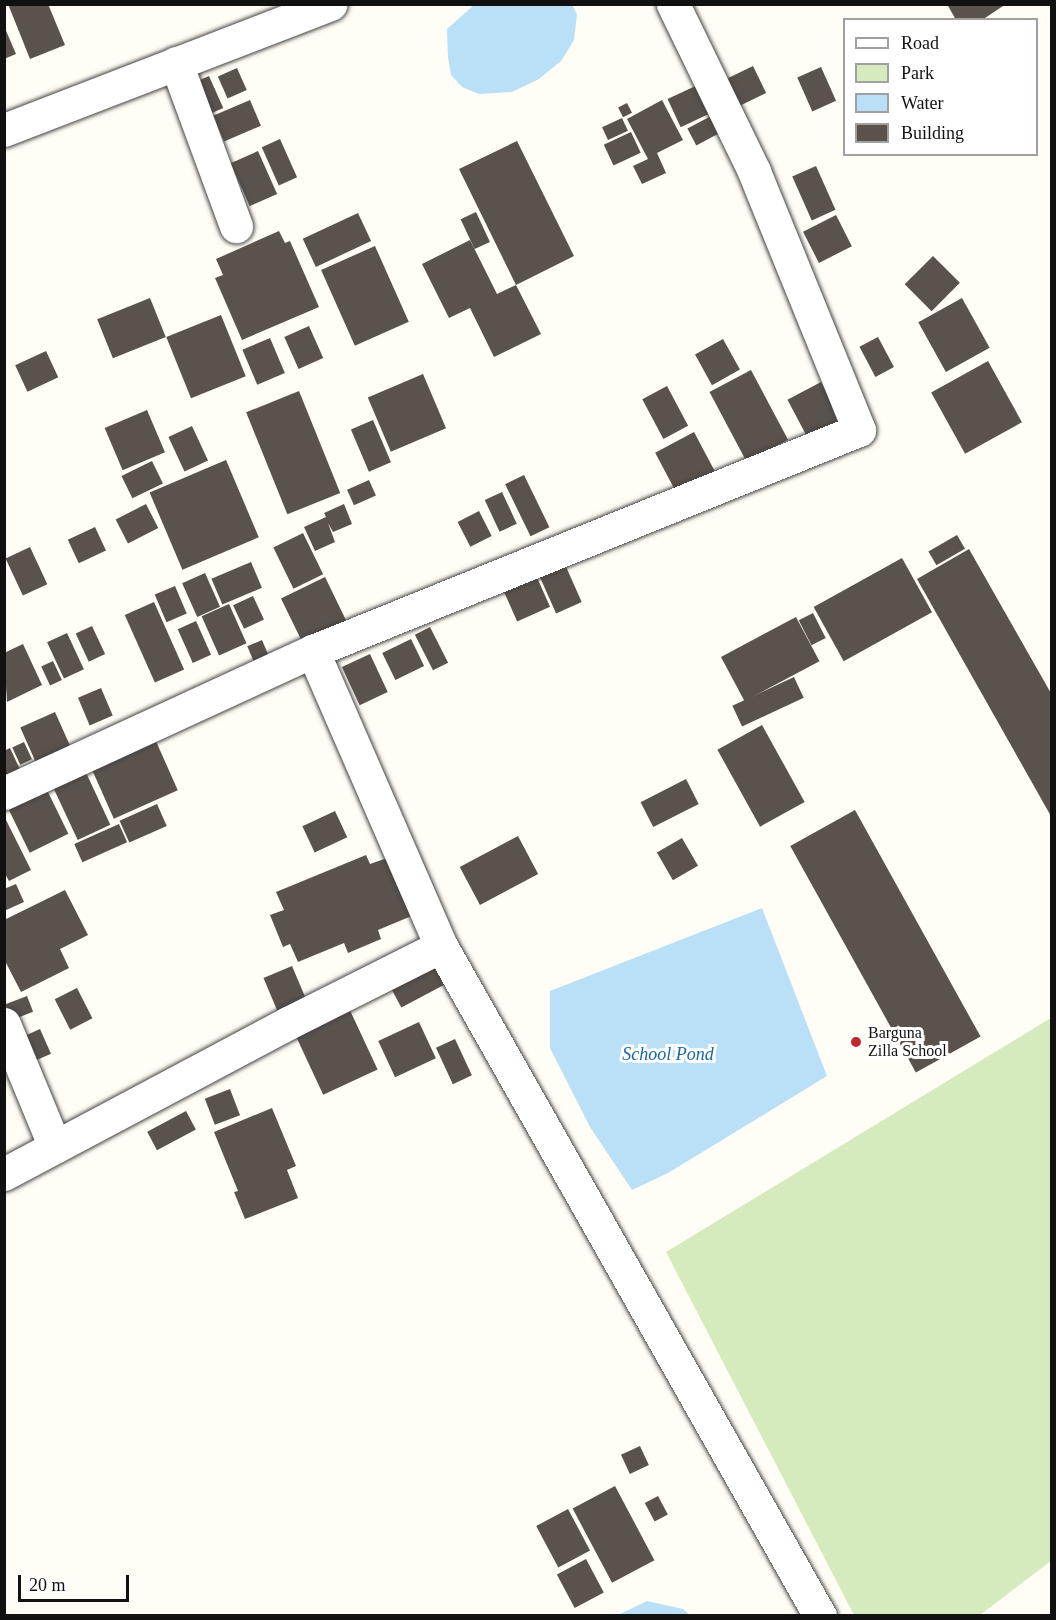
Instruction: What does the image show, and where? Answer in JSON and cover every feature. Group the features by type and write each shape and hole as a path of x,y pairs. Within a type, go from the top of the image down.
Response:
{"street":[{"path":"4,130 330,4"},
{"path":"4,794 313,651 859,430 754,171 673,4"},
{"path":"176,63 236,226"},
{"path":"313,651 441,946 820,1616"},
{"path":"4,1174 288,1023 441,946"},
{"path":"4,1024 55,1147"}],"green space":[{"path":"1051,1018 1051,1561 980,1615 854,1615 666,1252"}],"water":[{"path":"474,5 572,5 577,14 574,40 561,61 539,79 512,92 479,94 462,87 451,75 448,57 447,29"},
{"name":"School Pond","path":"762,908 827,1076 668,1173 632,1190 590,1127 550,1048 550,991"},
{"path":"647,1601 683,1609 690,1615 618,1615"}],"building":[{"path":"8,4 48,4 65,45 30,59"},
{"path":"947,4 1006,4 985,18 955,18"},
{"path":"4,26 16,54 4,59"},
{"path":"753,66 766,93 735,108 722,81"},
{"path":"821,67 836,101 812,111 797,78"},
{"path":"237,68 247,90 228,98 218,77"},
{"path":"209,76 223,108 202,117 188,85"},
{"path":"702,83 715,111 681,127 668,99"},
{"path":"250,100 261,126 224,141 213,116"},
{"path":"662,100 683,140 657,153 666,173 642,184 633,166 648,159 627,119"},
{"path":"627,103 632,113 623,117 618,108"},
{"path":"713,115 722,132 696,145 687,129"},
{"path":"622,118 628,131 608,140 602,127"},
{"path":"631,132 641,153 614,166 604,145"},
{"path":"280,139 297,177 279,186 262,147"},
{"path":"517,141 574,256 516,285 459,169"},
{"path":"258,151 277,194 250,206 231,163"},
{"path":"816,166 836,210 812,220 792,177"},
{"path":"476,212 490,242 475,249 461,219"},
{"path":"358,213 371,241 316,267 303,239"},
{"path":"836,215 852,246 819,263 803,232"},
{"path":"279,231 285,243 290,241 319,307 242,340 215,278 223,275 216,259"},
{"path":"470,240 497,294 516,285 541,334 494,357 470,308 449,318 422,264"},
{"path":"375,246 409,322 355,346 321,270"},
{"path":"933,256 960,283 932,311 905,284"},
{"path":"150,298 166,337 113,358 97,319"},
{"path":"962,298 990,348 946,372 918,322"},
{"path":"221,315 246,376 191,398 166,337"},
{"path":"309,326 323,358 299,369 284,337"},
{"path":"878,337 894,367 875,377 859,347"},
{"path":"270,338 285,373 257,385 242,350"},
{"path":"723,339 740,370 712,385 695,355"},
{"path":"46,351 58,377 27,392 15,365"},
{"path":"988,361 1022,422 965,454 931,393"},
{"path":"751,370 788,440 747,462 710,392"},
{"path":"423,374 446,428 391,452 368,397"},
{"path":"821,382 841,420 808,438 787,400"},
{"path":"667,386 688,426 663,439 642,399"},
{"path":"299,391 340,493 287,514 246,412"},
{"path":"147,410 165,452 123,470 105,428"},
{"path":"373,420 391,462 369,472 351,429"},
{"path":"192,426 208,460 184,471 168,437"},
{"path":"694,432 718,477 679,498 655,453"},
{"path":"226,460 259,537 182,570 150,492"},
{"path":"152,461 163,483 132,498 121,476"},
{"path":"524,475 549,527 531,536 505,484"},
{"path":"369,480 376,496 354,505 347,490"},
{"path":"502,492 517,524 500,532 485,500"},
{"path":"146,504 158,528 128,543 116,519"},
{"path":"344,504 352,524 333,532 328,523 335,542 315,551 304,527 326,517 324,513"},
{"path":"479,511 492,536 470,547 458,522"},
{"path":"95,527 106,551 79,563 68,540"},
{"path":"303,533 323,574 294,589 273,547"},
{"path":"957,535 965,549 936,565 928,552"},
{"path":"30,547 47,584 23,596 6,558"},
{"path":"969,549 1052,695 1052,818 917,579"},
{"path":"902,558 932,612 844,661 814,607"},
{"path":"563,560 582,602 556,613 537,571"},
{"path":"251,562 262,588 222,605 211,579"},
{"path":"205,573 220,607 197,617 182,583"},
{"path":"535,573 550,607 517,621 502,588"},
{"path":"325,577 348,625 304,646 281,598"},
{"path":"175,586 187,614 166,622 155,595"},
{"path":"253,596 264,620 244,629 233,605"},
{"path":"154,602 184,670 155,683 125,615"},
{"path":"229,604 246,643 219,655 202,616"},
{"path":"813,613 826,638 811,645 799,620"},
{"path":"796,617 819,661 744,701 721,657"},
{"path":"196,621 211,655 193,663 178,629"},
{"path":"92,626 105,654 89,662 76,634"},
{"path":"430,627 448,663 433,670 415,635"},
{"path":"67,633 84,669 64,679 47,642"},
{"path":"411,639 424,666 395,680 382,653"},
{"path":"262,640 272,663 257,669 247,646"},
{"path":"23,644 42,685 7,702 4,653"},
{"path":"370,654 388,692 360,705 342,667"},
{"path":"53,661 62,680 50,686 41,666"},
{"path":"794,677 804,698 742,727 732,706"},
{"path":"101,688 113,716 90,725 78,698"},
{"path":"55,712 70,746 35,761 20,727"},
{"path":"762,725 805,802 760,827 717,750"},
{"path":"155,739 178,790 114,819 91,767"},
{"path":"24,742 32,759 20,765 12,747"},
{"path":"10,748 24,778 4,787 4,751"},
{"path":"82,764 110,825 78,840 49,779"},
{"path":"686,779 699,804 653,827 641,802"},
{"path":"46,788 68,834 30,853 7,807"},
{"path":"157,804 167,826 129,843 120,821"},
{"path":"855,810 981,1037 916,1072 790,846"},
{"path":"335,811 347,837 315,852 302,826"},
{"path":"4,816 31,870 9,881 4,872"},
{"path":"119,824 127,842 82,862 74,844"},
{"path":"518,836 538,874 480,905 460,867"},
{"path":"682,838 698,866 673,880 657,852"},
{"path":"366,855 370,864 390,857 414,915 378,930 381,939 348,953 344,943 298,962 290,944 283,947 270,915 284,910 276,892"},
{"path":"16,884 24,902 4,911 4,889"},
{"path":"65,890 88,935 60,949 69,968 21,992 4,959 4,920"},
{"path":"443,956 455,979 401,1008 389,985"},
{"path":"292,966 310,1009 282,1021 263,978"},
{"path":"77,988 92,1018 70,1030 55,999"},
{"path":"27,996 33,1012 12,1020 6,1004"},
{"path":"348,1006 378,1069 323,1095 294,1031"},
{"path":"419,1022 436,1058 395,1077 378,1041"},
{"path":"40,1029 51,1054 25,1065 14,1040"},
{"path":"455,1039 472,1075 453,1084 436,1048"},
{"path":"230,1089 240,1115 215,1125 205,1099"},
{"path":"272,1108 296,1166 287,1170 298,1198 245,1219 234,1192 238,1191 214,1132"},
{"path":"186,1111 196,1130 157,1150 147,1132"},
{"path":"640,1446 649,1465 630,1474 621,1455"},
{"path":"615,1486 654,1560 612,1583 573,1509"},
{"path":"658,1496 668,1515 655,1522 645,1503"},
{"path":"568,1509 590,1550 558,1567 536,1526"},
{"path":"586,1559 604,1593 575,1608 557,1574"}],"place":[{"name":"Barguna Zilla School","path":"856,1042"}]}
